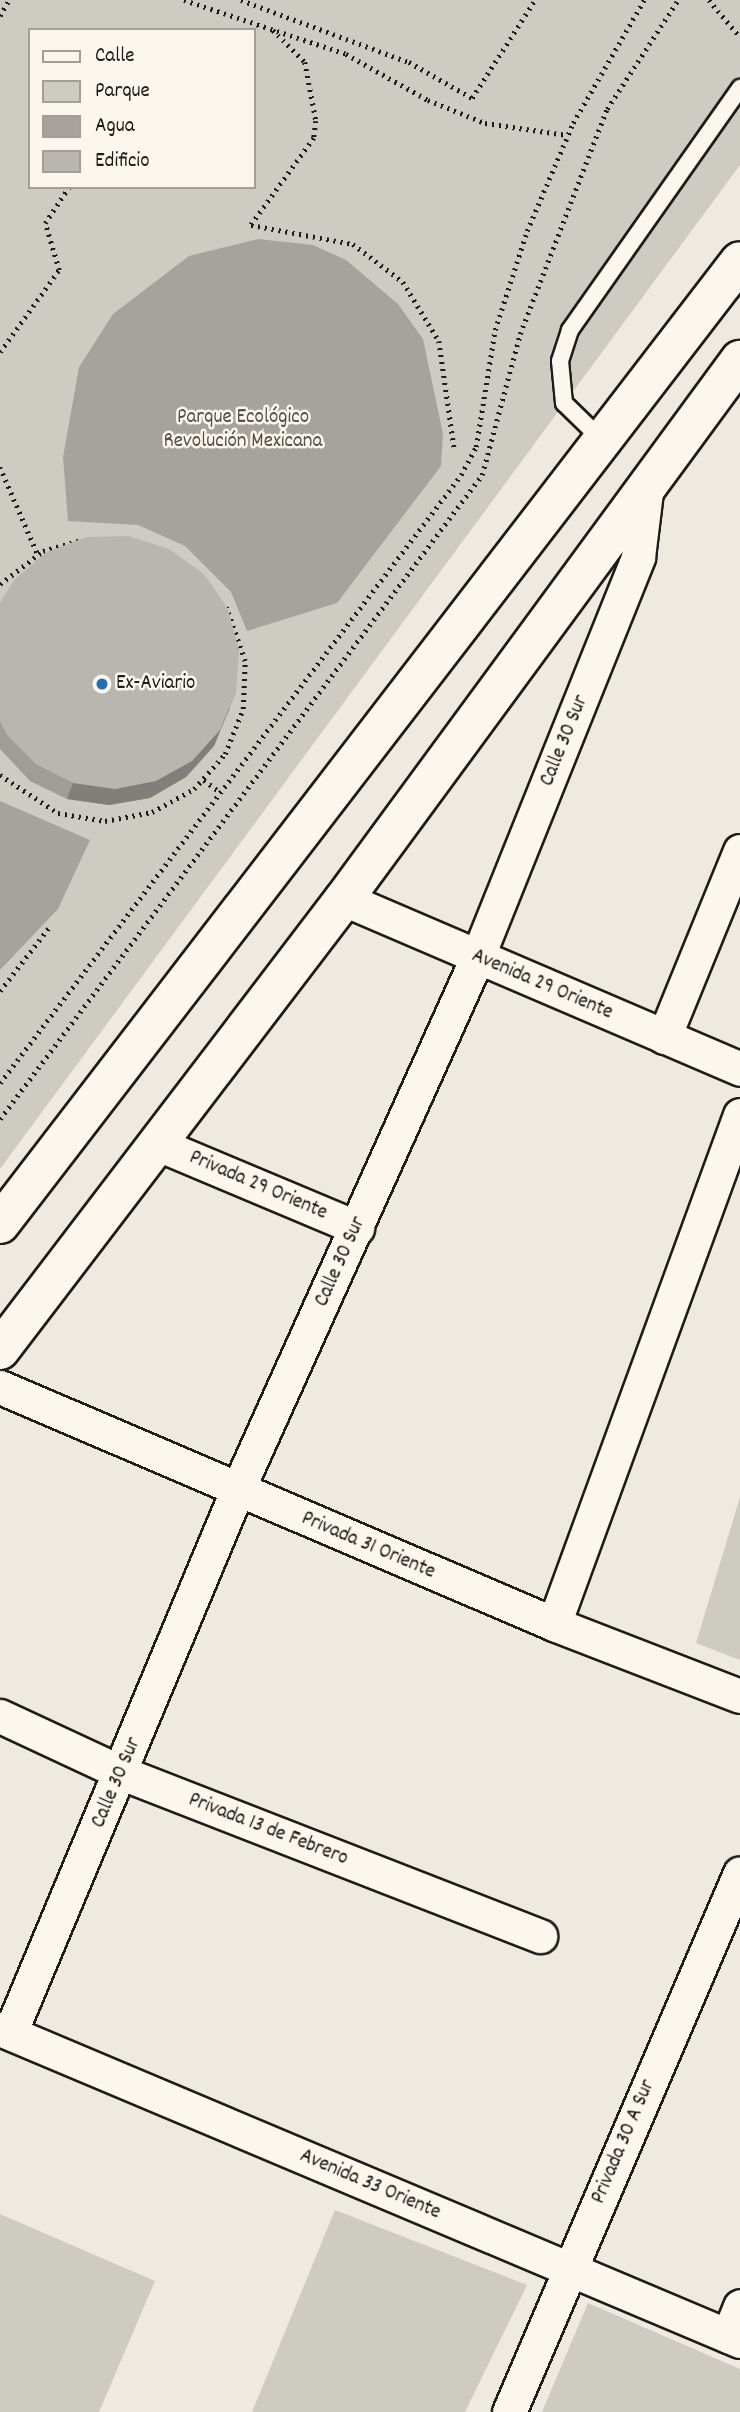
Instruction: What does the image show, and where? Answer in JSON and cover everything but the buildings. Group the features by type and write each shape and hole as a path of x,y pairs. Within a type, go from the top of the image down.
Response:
{"main road":[{"path":"0,1224 604,442 740,261"},
{"name":"Calle 30 Sur","path":"0,1350 160,1145 344,899 647,484 733,382"}],"street":[{"name":"Calle 30 Sur","path":"5,2031 122,1773 237,1491 477,958 638,557 647,484"},
{"path":"664,1037 740,851"},
{"name":"Avenida 29 Oriente","path":"344,899 740,1069"},
{"path":"554,1624 740,1115"},
{"name":"Privada 29 Oriente","path":"160,1145 357,1228"},
{"name":"Privada 31 Oriente","path":"0,1387 237,1491 554,1624 740,1696"},
{"name":"Privada 13 de Febrero","path":"0,1716 122,1773 540,1936"},
{"name":"Privada 30 A Sur","path":"509,2412 740,1873"},
{"name":"Avenida 33 Oriente","path":"5,2031 570,2269 736,2328"}],"lane":[{"path":"604,442 564,403 560,361 570,330 740,88"}],"path":[{"path":"0,16 9,0"},
{"path":"184,0 346,54 428,100 485,123 567,135"},
{"path":"243,0 409,62 472,98 534,0"},
{"path":"0,1083 471,456 495,330 527,231 567,135 644,0"},
{"path":"0,1119 482,475 520,334 607,109 678,0"},
{"path":"709,0 740,37"},
{"path":"273,30 305,62 316,121 314,138 251,225 353,244 403,282 439,341 454,447"},
{"path":"0,352 59,270 45,223 68,189"},
{"path":"0,467 38,555"},
{"path":"0,584 38,555 90,538"},
{"path":"0,775 58,813 105,821 152,812 204,780 236,732 246,685 240,637 218,594"},
{"path":"204,780 220,792"},
{"path":"0,990 50,926"}],"green space":[{"name":"Parque Ecológico Revolución Mexicana","path":"0,0 740,0 740,165 0,1169"},
{"path":"740,1497 740,1660 696,1643"},
{"path":"335,2210 527,2285 465,2412 252,2412"},
{"path":"0,2214 155,2281 99,2412 0,2412"},
{"path":"588,2303 740,2369 740,2412 542,2412"}],"water":[{"path":"258,239 313,245 346,260 398,304 423,339 443,434 441,466 337,603 247,631 231,592 185,546 138,525 68,521 63,457 79,367 113,314 189,256"},
{"path":"0,801 90,840 58,909 0,970"}],"place":[{"name":"Ex-Aviario","path":"102,684"}]}
